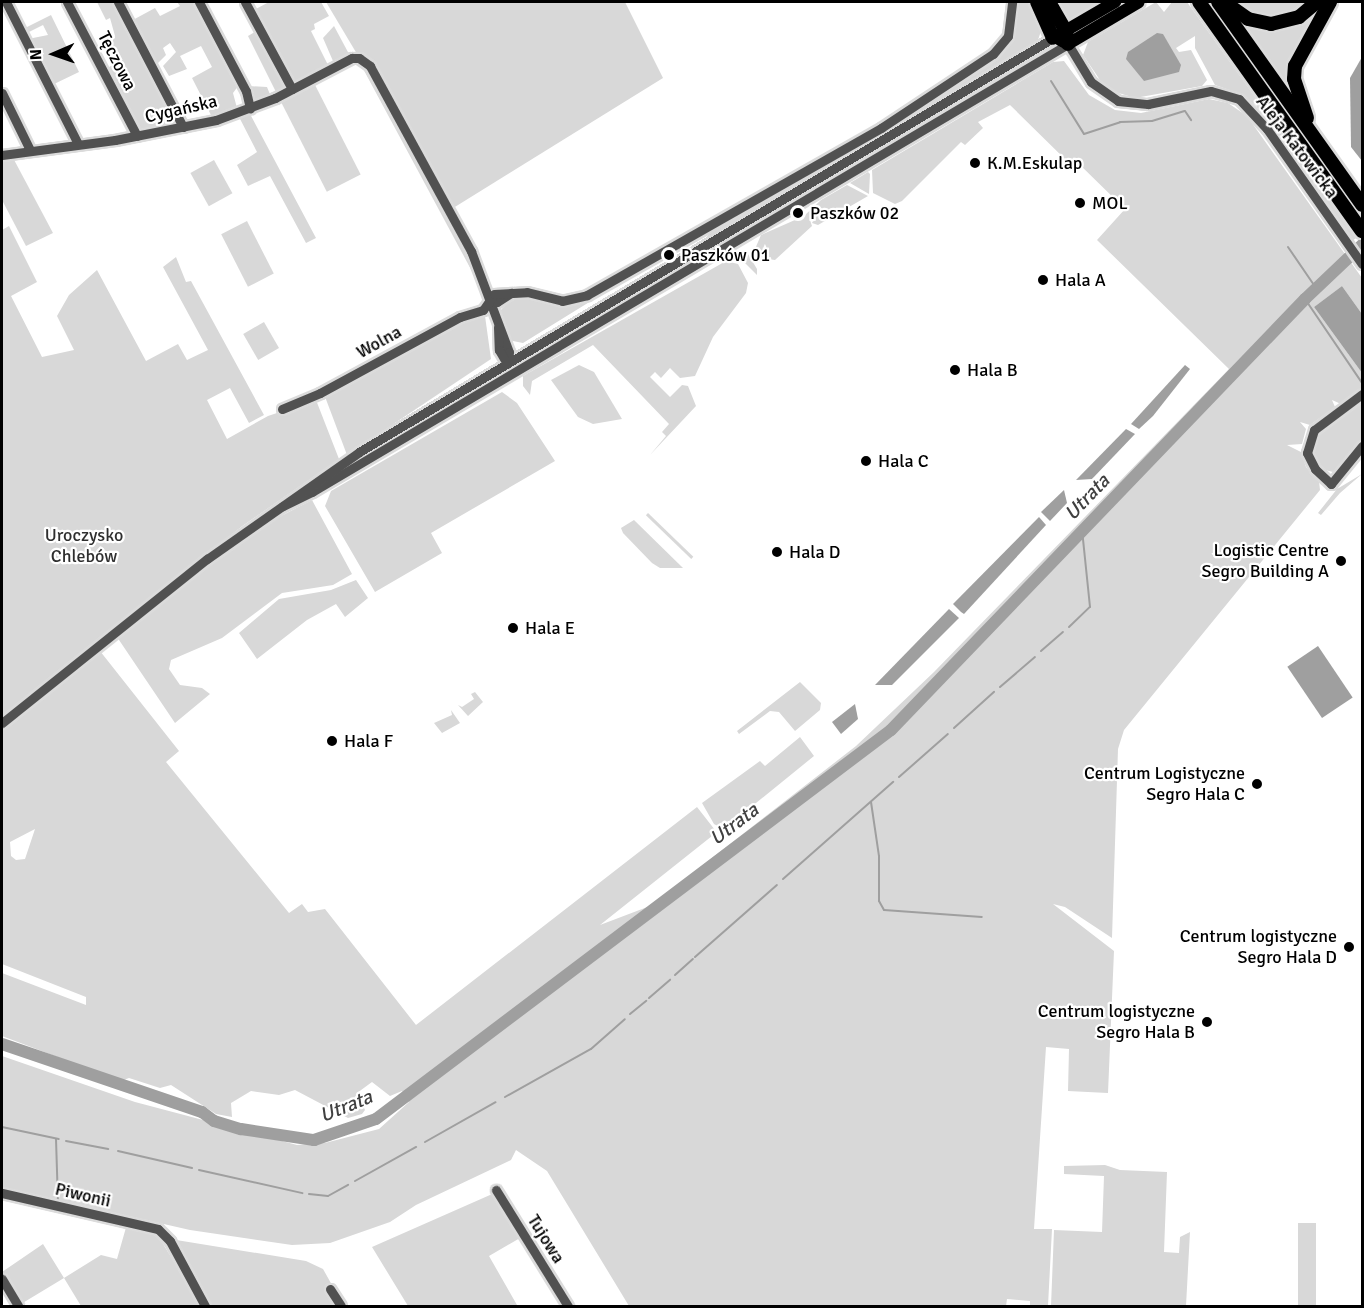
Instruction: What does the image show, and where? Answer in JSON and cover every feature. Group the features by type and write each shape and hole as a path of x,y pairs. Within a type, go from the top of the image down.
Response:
{"highway":[{"path":"1037,2 1053,38"},
{"path":"1049,2 1067,37"},
{"path":"1199,2 1362,231"},
{"path":"1218,2 1362,204"},
{"path":"1224,2 1248,19 1271,24 1299,17 1317,2"},
{"path":"1318,142 1294,79 1302,49 1330,2"}],"main road":[{"path":"1067,37 1115,2"},
{"path":"1053,38 1067,37 1139,2"}],"street":[{"path":"6,2 78,144"},
{"name":"Tęczowa","path":"68,2 137,136"},
{"path":"118,2 183,127"},
{"path":"199,2 246,91 250,109"},
{"path":"246,2 292,89"},
{"name":"Wolna","path":"282,409 329,389 456,318 483,310 494,294 533,293 562,301 587,295 881,128 1002,45 1011,26 1012,2"},
{"path":"283,506 296,502 1067,37"},
{"name":"Aleja Katowicka","path":"1067,37 1091,82 1118,101 1148,104 1211,91 1239,99 1267,129 1361,261"},
{"path":"2,723 207,559 359,452 506,362 1053,38"},
{"name":"Cygańska","path":"2,155 137,136 183,127 250,109 356,57 370,66 471,251 490,301"},
{"path":"2,93 30,150"},
{"path":"490,301 498,327 499,350 510,373"},
{"path":"1362,394 1314,430 1307,453 1315,469 1331,484 1362,446"},
{"name":"Tujowa","path":"496,1190 568,1306"},
{"name":"Piwonii","path":"2,1193 158,1229 170,1241 206,1306"},
{"path":"2,1279 18,1306"},
{"path":"330,1289 341,1306"}],"green space":[{"path":"97,2 116,2 179,122 138,130 107,68 113,65 106,51 115,36 110,18 106,20"},
{"path":"177,2 197,2 239,85 233,93 237,108 212,117 192,78 212,67 201,46 180,56 187,69 169,76 163,66 176,52 170,43 163,48 166,55 154,67 131,21 155,8 160,16 180,6"},
{"path":"269,2 321,2 329,16 314,24 315,29 311,31 328,65 294,84 252,11"},
{"path":"326,2 625,2 663,78 450,210"},
{"path":"1016,2 1029,2 1042,28 1038,40 709,237 707,234 663,257 877,134 994,57 1016,29"},
{"path":"1053,2 1106,2 1071,20 1064,18"},
{"path":"1156,2 1164,12 1172,2 1187,2 1356,238 1351,242 1256,106 1241,94 1215,85 1195,48 1195,36 1176,48 1179,52 1191,50 1207,80 1202,86 1135,98 1112,91 1102,83 1083,55 1088,42"},
{"path":"1236,2 1310,2 1298,10 1273,17 1250,12"},
{"path":"1326,2 1297,48 1291,65 1291,84 1287,85 1245,24 1263,26"},
{"path":"51,15 79,72 52,85 28,39 48,35 43,25 27,33 23,29"},
{"path":"334,26 349,54 333,61 323,38"},
{"path":"258,30 289,87 277,94 248,36"},
{"path":"1053,44 949,110 743,231 905,130"},
{"path":"1064,61 1089,95 1115,110 1141,113 1209,99 1228,103 1247,116 1362,278 1362,314 1342,286 1314,307 1362,373 1362,388 1341,404 1332,400 1335,407 1310,425 1300,422 1306,429 1302,444 1287,445 1301,452 1306,467 1319,481 1320,490 1124,730 1118,749 1112,938 1065,907 1053,904 1114,951 1108,1093 1068,1091 1069,1049 1046,1047 1034,1229 1052,1229 1048,1306 1030,1306 1030,1301 1007,1299 1006,1306 629,1306 547,1171 516,1150 511,1160 416,1205 390,1222 330,1243 292,1245 190,1230 2,1187 2,1056 135,1102 297,1145 325,1143 379,1129 409,1102 402,1091 390,1096 372,1082 357,1093 365,1110 362,1114 348,1118 295,1090 279,1095 251,1091 231,1103 232,1117 216,1114 171,1085 160,1088 129,1078 121,1081 2,1036 2,973 86,1005 86,997 2,964 2,731 100,651 179,751 166,762 289,913 302,904 308,912 325,909 416,1025 697,807 715,830 712,836 600,925 650,906 856,746 934,672 1229,369 1097,240 1125,209 1076,161 1071,165 1010,105 978,122 983,128 965,145 961,142 902,201 895,204 873,193 872,170 1053,62","holes":["35,829 25,859 16,860 11,856 10,842"]},
{"path":"360,63 365,64 463,241 474,275"},
{"path":"313,81 361,175 327,192 279,98"},
{"path":"248,86 267,87 271,97 256,102"},
{"path":"249,112 316,238 306,243 270,176 248,186 237,165 257,152 238,115"},
{"path":"12,156 53,233 26,246 2,200 2,158"},
{"path":"214,160 232,193 209,206 190,173"},
{"path":"868,172 870,174 869,194 850,183"},
{"path":"847,185 868,196 818,225 812,223 815,217 810,220 812,226 775,260 761,258 755,249 761,235 804,216 821,200"},
{"path":"247,221 274,274 248,287 221,234"},
{"name":"Uroczysko Chlebów","path":"9,226 37,282 11,296 42,357 74,350 57,316 69,295 97,270 146,361 178,344 187,360 208,350 163,267 176,257 186,282 191,281 264,415 249,423 230,388 207,400 227,439 268,416 316,400 339,459 241,527 2,716 2,230"},
{"path":"706,247 709,252 539,352 537,350"},
{"path":"748,254 757,269 757,275 743,261"},
{"path":"726,261 738,264 748,283 746,293 713,337 695,376 680,378 670,368 661,378 655,372 650,377 670,397 682,385 688,386 696,406 650,455 666,436 662,432 669,424 593,345 532,381 530,395 523,386 523,376"},
{"path":"654,262 523,343 508,340 499,312 509,301 529,297 560,306 588,300"},
{"path":"479,313 485,316 491,359 347,455 324,394"},
{"path":"264,322 279,348 258,360 243,334"},
{"path":"579,365 594,372 622,419 593,424 578,417 551,380"},
{"path":"502,392 517,403 555,461 431,533 442,553 375,592 325,506 331,491"},
{"path":"1362,400 1362,439 1333,472 1325,470 1314,458 1316,437"},
{"path":"1362,474 1340,493 1321,515 1318,513 1337,489"},
{"path":"312,500 352,574 333,585 282,593 222,638 171,660 169,669 180,685 202,688 210,694 175,723 117,637 252,531"},
{"path":"648,513 693,557 691,559 646,515"},
{"path":"634,520 683,568 660,568 652,563 623,533 621,528"},
{"path":"356,580 368,598 345,617 336,604 307,620 257,659 239,633 279,599 331,590"},
{"path":"800,682 821,703 820,710 795,731 779,712 770,711 739,734 737,731"},
{"path":"475,692 483,702 468,716 458,705 462,707 474,699 471,694"},
{"path":"451,710 460,723 442,733 434,723 452,715"},
{"path":"800,737 814,756 729,825 721,828 714,824 702,803 760,761 765,766"},
{"path":"1105,1165 1120,1170 1167,1172 1164,1252 1179,1253 1180,1237 1190,1232 1186,1306 1051,1306 1054,1230 1102,1232 1104,1176 1064,1174 1064,1166"},
{"path":"490,1195 496,1196 520,1238 489,1256 517,1305 408,1306 372,1247"},
{"path":"1298,1223 1316,1223 1316,1306 1298,1306"},
{"path":"127,1224 157,1234 201,1306 81,1306 64,1278 101,1255 117,1259"},
{"path":"170,1239 306,1261 323,1269 332,1285 327,1287 338,1306 211,1306"},
{"path":"43,1244 64,1278 21,1304 2,1272"}],"shaded area":[{"path":"1157,33 1163,34 1181,65 1179,72 1144,81 1126,59 1128,52"},
{"path":"1362,57 1362,161 1351,147 1350,78"},
{"path":"1342,286 1362,314 1362,373 1314,307"},
{"path":"1185,365 1190,369 1153,416 1139,429 1131,424"},
{"path":"1126,429 1135,434 1092,479 1076,480"},
{"path":"1064,490 1067,503 1050,521 1041,512"},
{"path":"1039,517 1046,525 964,614 961,612 953,604"},
{"path":"949,609 959,618 892,685 875,685"},
{"path":"1318,646 1353,697 1322,718 1287,667"},
{"path":"855,704 858,719 841,734 832,722"}],"waterway":[{"path":"1051,81 1084,134 1120,122 1152,121 1185,111 1191,120"},
{"name":"Utrata","path":"2,1044 202,1112 214,1121 241,1129 314,1140 376,1119 891,730 1305,299 1362,245"},
{"path":"1288,247 1316,288"},
{"path":"1305,299 1362,383"},
{"path":"1069,627 1090,607 1082,529"},
{"path":"1041,651 1063,632"},
{"path":"1000,687 1035,657"},
{"path":"954,728 994,692"},
{"path":"899,777 948,734"},
{"path":"783,879 893,782"},
{"path":"871,802 879,856 879,901 884,910 982,917"},
{"path":"695,957 777,885"},
{"path":"675,975 693,959"},
{"path":"649,998 670,980"},
{"path":"630,1014 646,1001"},
{"path":"505,1097 591,1049 625,1019"},
{"path":"425,1142 496,1102"},
{"path":"2,1127 59,1139"},
{"path":"56,1139 58,1201"},
{"path":"66,1141 108,1149"},
{"path":"355,1181 416,1147"},
{"path":"118,1151 192,1168"},
{"path":"199,1170 302,1193"},
{"path":"309,1194 328,1196 348,1185"}],"place":[{"name":"K.M.Eskulap","path":"975,163"},
{"name":"MOL","path":"1080,203"},
{"name":"Paszków 02","path":"798,213"},
{"name":"Paszków 01","path":"669,255"},
{"name":"Hala A","path":"1043,280"},
{"name":"Hala B","path":"955,370"},
{"name":"Hala C","path":"866,461"},
{"name":"Hala D","path":"777,552"},
{"name":"Logistic Centre Segro Building A","path":"1341,561"},
{"name":"Hala E","path":"513,628"},
{"name":"Hala F","path":"332,741"},
{"name":"Centrum Logistyczne Segro Hala C","path":"1257,784"},
{"name":"Centrum logistyczne Segro Hala D","path":"1349,947"},
{"name":"Centrum logistyczne Segro Hala B","path":"1207,1022"}]}
